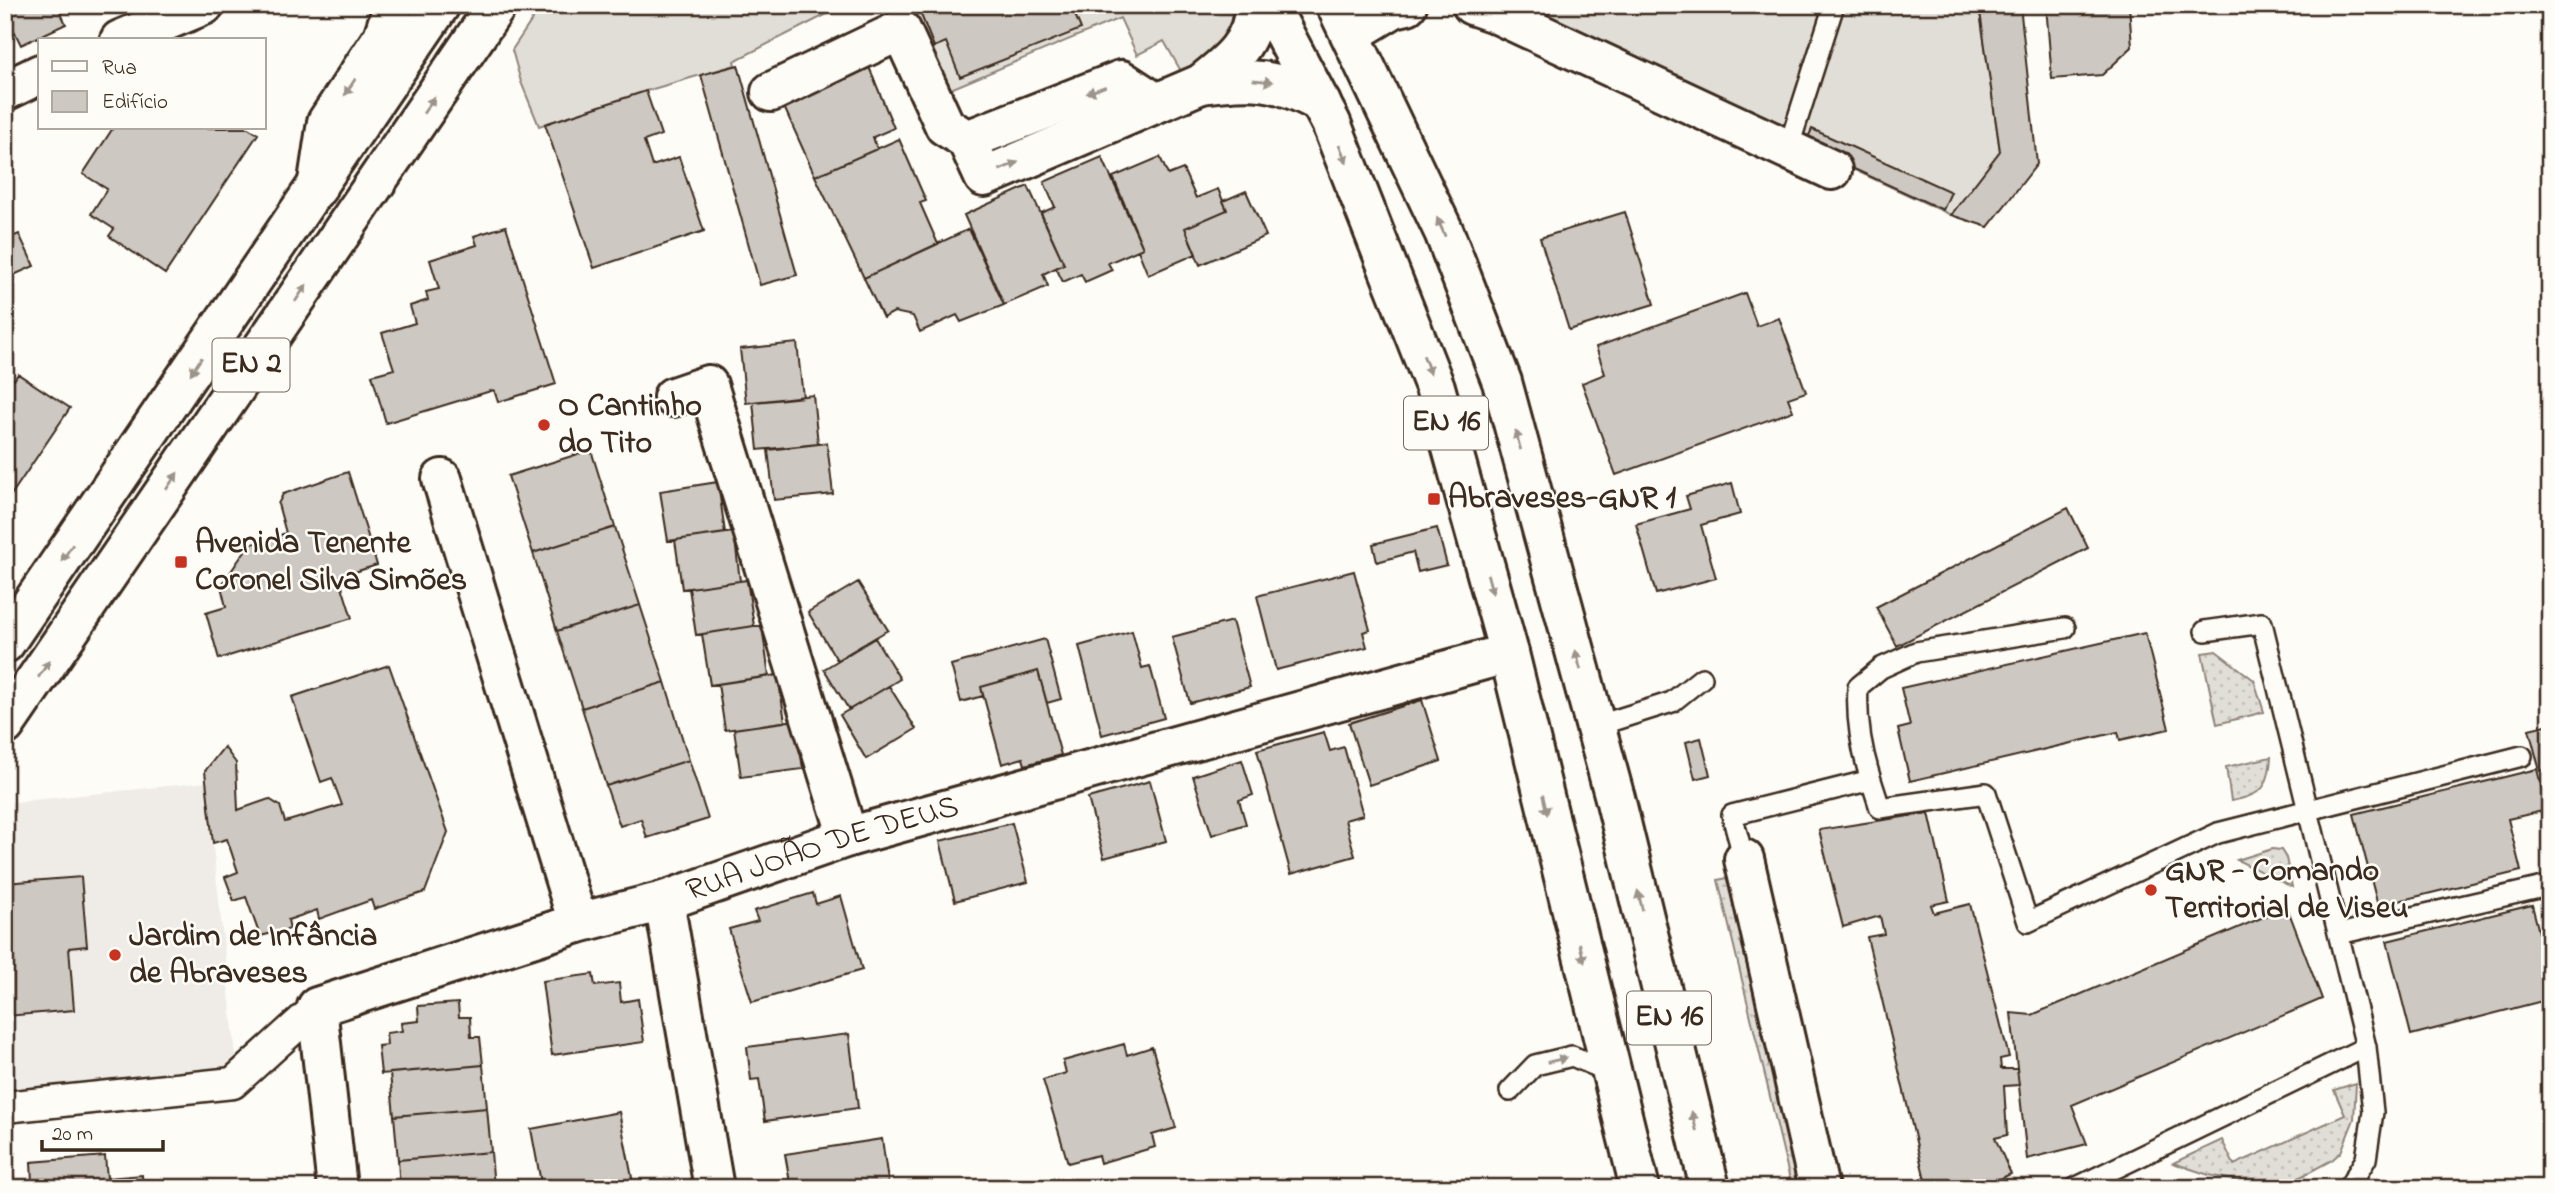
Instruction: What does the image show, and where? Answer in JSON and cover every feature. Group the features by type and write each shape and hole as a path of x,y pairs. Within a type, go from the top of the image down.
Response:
{"street":[{"path":"125,38 204,5"},
{"path":"317,188 327,122 383,37 392,10 391,5"},
{"name":"EN 2","path":"5,643 440,5"},
{"name":"EN 2","path":"5,725 497,5"},
{"path":"771,92 901,30 945,126 967,140 1121,80 1156,103 1200,84 1231,60 1247,41 1253,26 1255,5"},
{"name":"EN 16","path":"1269,5 1321,103 1385,256 1435,387 1509,653 1640,1188"},
{"path":"1343,20 1407,5"},
{"path":"1472,5 1495,13 1832,170"},
{"name":"EN 16","path":"1343,20 1444,232 1502,382 1596,726 1710,1188"},
{"path":"5,91 38,75"},
{"path":"1200,84 1267,80 1292,87 1321,103"},
{"path":"673,397 708,385 848,837"},
{"path":"442,479 578,923"},
{"name":"RUA JOÃO DE DEUS","path":"317,1007 578,923 664,901 848,837 1509,653"},
{"path":"1744,859 1819,1188"},
{"path":"664,901 714,1188"},
{"path":"5,1107 233,1083 317,1007"},
{"path":"317,1007 337,1188"}],"lane":[{"path":"1787,149 1834,5"},
{"path":"2205,631 2262,623 2366,1047 2373,1112 2366,1159 2348,1188"},
{"path":"2065,628 1916,652 1881,668 1858,687 1856,716 1864,758 1880,808 1986,793 2028,922 2218,833 2522,756"},
{"path":"1596,726 1672,702 1702,678"},
{"path":"1744,859 1732,814 1871,780"},
{"path":"2339,934 2548,886"},
{"path":"2078,1186 2366,1047"},
{"path":"1510,1091 1535,1065 1572,1056 1612,1073"},
{"path":"2078,1186 2101,1188"}],"shaded area":[{"path":"542,5 845,5 734,61 735,65 539,126 521,82 512,50"},
{"path":"907,5 1231,5 1231,18 1229,30 1219,48 1182,73 1164,41 1137,55 1120,18 946,91"},
{"path":"1538,5 1979,5 2000,151 1951,215 1541,24"},
{"path":"2216,651 2254,680 2264,712 2217,724 2202,653"},
{"path":"2271,757 2266,783 2262,788 2250,796 2231,801 2226,767"},
{"name":"Jardim de Infância de Abraveses","path":"206,782 237,1066 5,1089 5,803"},
{"path":"2272,849 2281,850 2286,858 2292,887 2237,860"},
{"path":"1731,877 1806,1188 1792,1188 1718,880"},
{"path":"2356,1083 2354,1119 2341,1152 2332,1160 2293,1181 2269,1187 2209,1175 2173,1163 2222,1140 2234,1165 2345,1115 2334,1090"}],"building":[{"path":"5,5 57,5 66,24 21,45 5,12"},
{"path":"917,5 1071,5 1081,29 960,77 946,42 934,47"},
{"path":"1979,5 2020,5 2037,164 1988,227 1951,215 2000,151"},
{"path":"2046,5 2129,5 2132,47 2102,75 2052,79"},
{"path":"867,62 894,128 873,137 877,149 815,176 780,98"},
{"path":"738,65 797,275 760,285 701,75"},
{"path":"646,91 661,135 644,141 652,166 679,157 704,231 594,268 545,124"},
{"path":"1812,129 1951,192 1943,210 1804,146"},
{"path":"112,130 251,130 258,134 165,274 109,236 114,229 91,214 107,189 83,174"},
{"path":"899,139 926,201 920,203 938,244 864,278 815,176"},
{"path":"1102,157 1143,248 1108,263 1112,270 1085,282 1081,274 1063,282 1056,268 1064,264 1041,213 1055,207 1044,182"},
{"path":"1160,157 1168,175 1183,169 1196,198 1218,189 1227,210 1185,228 1196,254 1148,275 1138,250 1143,248 1113,177"},
{"path":"1028,186 1064,264 1043,274 1048,286 1004,305 964,215"},
{"path":"1246,191 1266,236 1200,265 1185,228 1227,210 1223,201"},
{"path":"1625,212 1654,304 1569,330 1540,238"},
{"path":"506,226 556,384 498,402 494,390 386,423 372,375 394,369 382,333 415,323 410,306 428,300 426,292 439,289 430,260 477,245 474,236"},
{"path":"969,229 1004,305 961,322 957,315 920,332 913,316 894,312 883,318 864,278"},
{"path":"19,234 34,266 5,279 5,240"},
{"path":"1745,293 1757,326 1779,318 1806,392 1788,398 1793,411 1616,475 1582,383 1605,374 1596,347"},
{"path":"797,343 803,397 746,403 740,349"},
{"path":"5,373 14,380 18,374 70,408 5,504"},
{"path":"813,395 818,444 758,450 753,402"},
{"path":"827,443 833,494 774,500 768,450"},
{"path":"591,450 615,527 533,553 508,476"},
{"path":"348,472 377,565 339,577 352,618 219,659 206,613 226,607 221,586 249,545 286,533 278,504 283,494"},
{"path":"718,482 725,533 668,541 660,491"},
{"path":"1732,483 1740,514 1701,525 1716,578 1656,594 1636,524 1690,509 1686,496"},
{"path":"2068,508 2088,548 1897,646 1876,607"},
{"path":"615,527 640,605 557,631 533,553"},
{"path":"1437,528 1447,565 1418,572 1413,552 1377,562 1373,544"},
{"path":"734,532 740,581 682,589 675,540"},
{"path":"1354,571 1370,630 1363,632 1367,647 1276,670 1257,596"},
{"path":"747,580 754,626 696,635 689,588"},
{"path":"858,582 888,630 837,660 808,612"},
{"path":"640,605 665,682 582,708 557,631"},
{"path":"1232,621 1250,687 1190,703 1172,637"},
{"path":"762,626 769,676 710,685 702,634"},
{"path":"1132,631 1142,668 1150,666 1164,718 1102,735 1079,646"},
{"path":"2145,633 2169,729 2120,740 2118,732 1910,781 1898,729 1910,726 1901,688"},
{"path":"875,638 900,679 849,710 824,669"},
{"path":"1045,639 1061,699 1047,703 1038,671 981,687 983,696 961,702 951,665"},
{"path":"389,665 448,832 425,892 374,909 371,900 319,919 317,910 288,920 290,929 260,936 246,897 234,901 225,877 238,872 227,839 213,843 205,771 224,747 236,763 238,810 269,799 280,806 285,822 342,805 332,778 321,782 292,697"},
{"path":"1038,671 1061,755 1025,765 1023,758 1002,764 981,687"},
{"path":"778,675 785,722 725,730 718,684"},
{"path":"665,682 689,760 606,786 582,708"},
{"path":"889,686 916,729 866,759 840,715"},
{"path":"1422,700 1441,761 1369,785 1349,723"},
{"path":"796,720 803,769 741,777 734,729"},
{"path":"2550,724 2550,769 2540,771 2529,729"},
{"path":"1324,732 1330,751 1344,747 1363,815 1345,820 1355,856 1291,874 1257,750"},
{"path":"1701,738 1710,775 1695,779 1686,742"},
{"path":"689,760 708,819 647,838 641,819 620,826 606,786"},
{"path":"1242,760 1253,795 1239,800 1246,824 1212,835 1193,776"},
{"path":"2537,769 2547,810 2508,819 2521,871 2378,906 2354,814"},
{"path":"1150,781 1166,841 1104,858 1088,798"},
{"path":"1929,813 1949,901 1931,905 1934,913 1970,904 2009,1057 2000,1059 2001,1069 2017,1069 2019,1085 2004,1086 2007,1135 1995,1138 2011,1174 1977,1188 1927,1188 1867,937 1884,934 1880,916 1843,927 1819,830"},
{"path":"1012,823 1028,882 955,901 940,841"},
{"path":"81,877 87,946 69,948 74,1010 7,1016 5,883"},
{"path":"813,893 816,904 841,896 862,970 752,1002 729,929 758,921 754,911"},
{"path":"2532,905 2550,975 2550,999 2411,1035 2387,941"},
{"path":"2287,907 2322,999 2072,1105 2087,1144 2027,1159 2011,1013 2032,1015"},
{"path":"593,974 595,986 619,983 621,1002 638,999 644,1042 552,1055 542,981"},
{"path":"458,1003 459,1017 470,1017 471,1037 480,1037 483,1065 381,1074 378,1046 387,1045 386,1033 402,1031 401,1023 419,1021 418,1006"},
{"path":"849,1034 858,1108 765,1121 759,1079 751,1080 747,1047"},
{"path":"1124,1044 1127,1055 1152,1047 1176,1128 1152,1135 1155,1147 1100,1163 1098,1155 1068,1163 1043,1080 1066,1073 1063,1061"},
{"path":"483,1065 487,1108 394,1116 390,1073"},
{"path":"487,1108 491,1152 398,1160 394,1116"},
{"path":"619,1112 634,1188 542,1188 531,1129"},
{"path":"882,1139 889,1188 791,1188 785,1154"},
{"path":"491,1152 494,1188 400,1188 398,1160"},
{"path":"105,1156 107,1178 142,1175 143,1188 15,1188 15,1183 32,1182 31,1162"}],"place":[{"name":"O Cantinho do Tito","path":"544,425"},
{"name":"Abraveses-GNR 1","path":"1434,499"},
{"name":"Avenida Tenente Coronel Silva Simões","path":"181,562"},
{"name":"GNR - Comando Territorial de Viseu","path":"2151,890"},
{"name":"Jardim de Infância de Abraveses","path":"115,955"}]}
